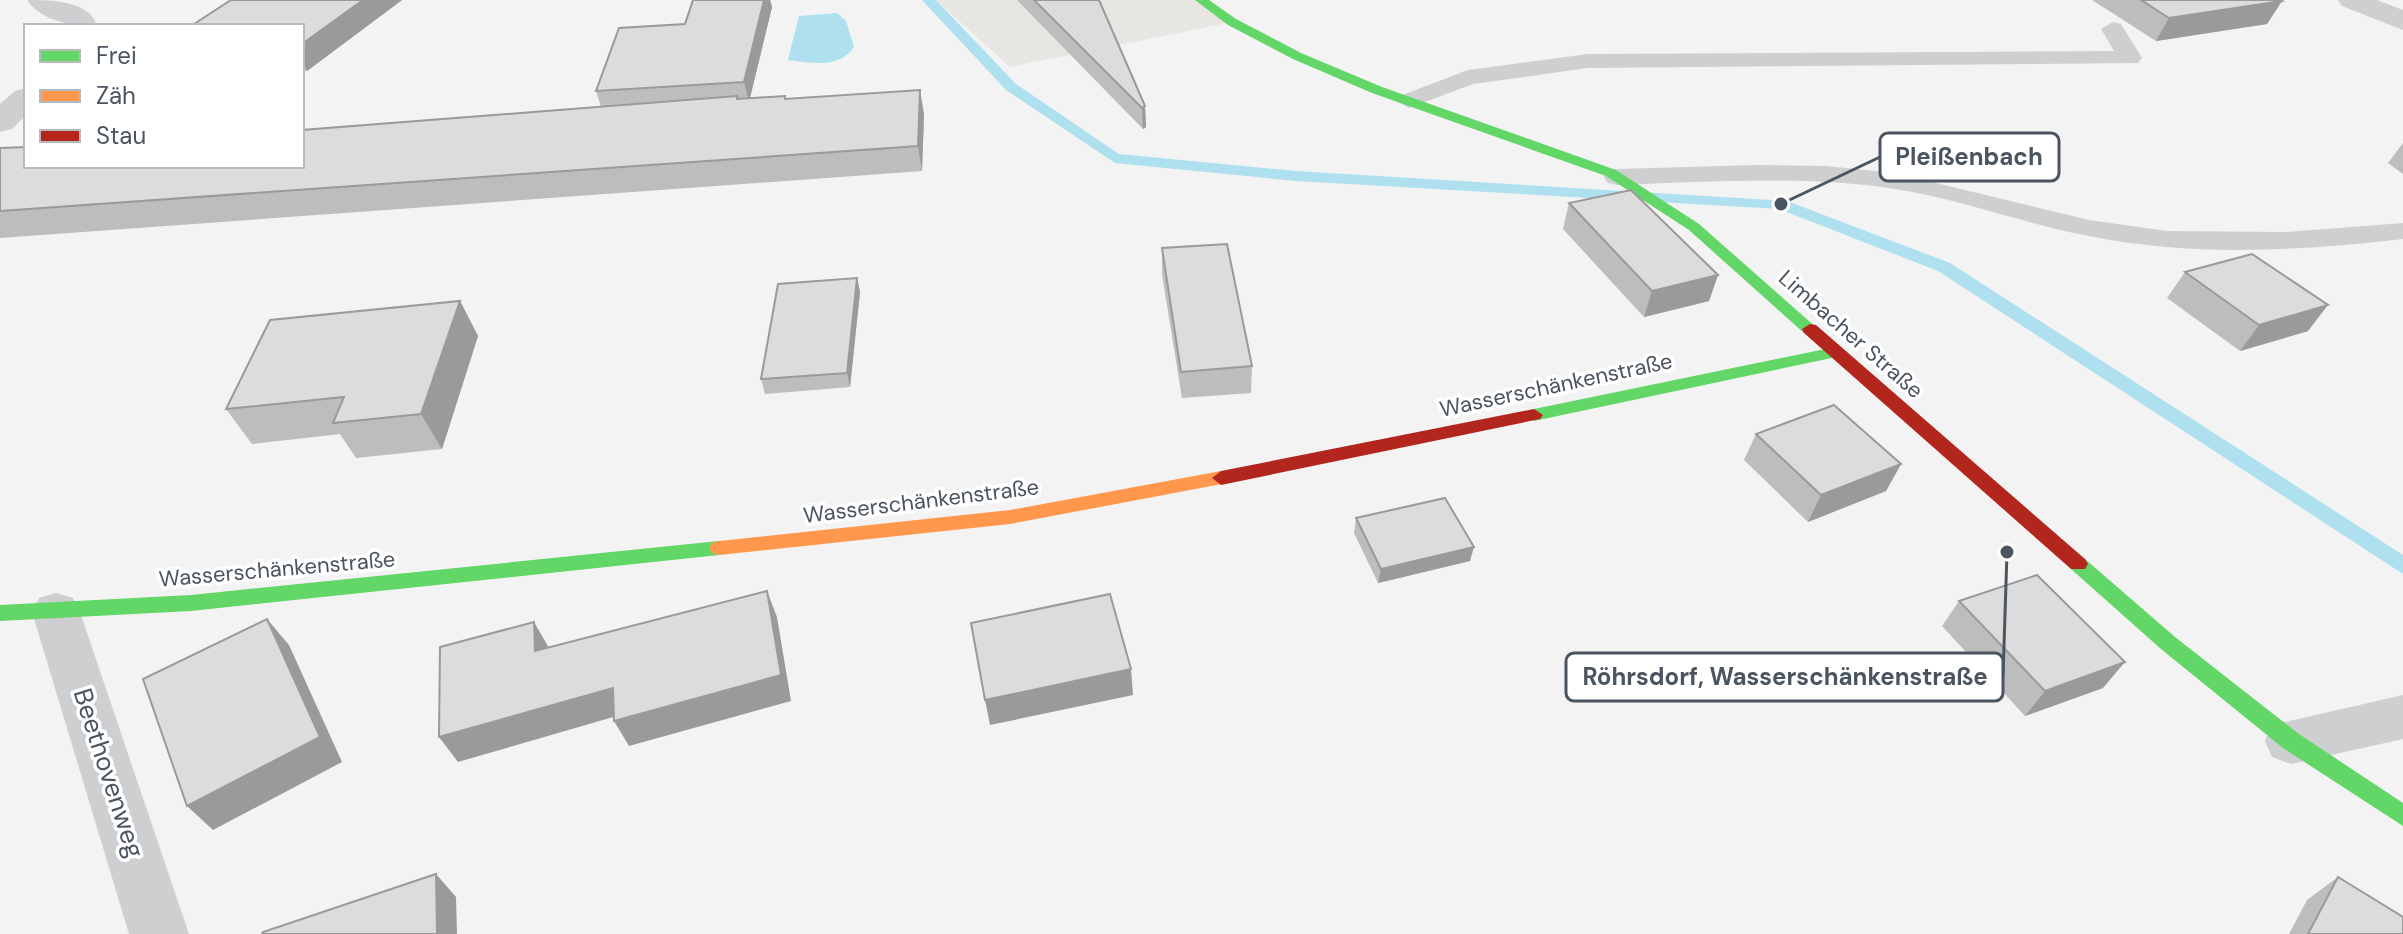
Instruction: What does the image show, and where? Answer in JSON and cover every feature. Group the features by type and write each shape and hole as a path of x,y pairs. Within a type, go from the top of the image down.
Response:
{"street":[{"path":"41,0 82,24"},
{"name":"Limbacher Straße","path":"1201,0 1232,22 1297,56 1409,101 1614,175 1694,227 2168,643 2291,741 2403,816"},
{"path":"2352,0 2403,21"},
{"path":"0,122 24,100"},
{"name":"Wasserschänkenstraße","path":"0,613 191,603 1010,517 1312,461 1835,352"},
{"name":"Beethovenweg","path":"56,612 157,919 159,934"},
{"path":"2291,741 2403,717"}],"lane":[{"path":"1409,101 1468,77 1588,61 2130,58 2113,29"},
{"path":"1614,175 1786,174 1893,181 1969,195 2090,228 2196,241 2329,239 2403,231"}],"shaded area":[{"path":"936,0 1201,0 1232,22 1010,67"}],"water":[{"path":"837,13 846,21 854,47 848,54 824,63 788,60 799,16"}],"building":[{"path":"231,0 363,0 304,43 304,24 194,24"},
{"path":"693,0 764,0 744,82 596,91 619,28 685,24"},
{"path":"1034,0 1099,0 1145,106 1142,108"},
{"path":"2141,0 2280,0 2282,1 2169,18"},
{"path":"920,90 918,146 0,211 0,148 24,147 24,168 304,168 304,130 737,96 737,99 785,96 785,99"},
{"path":"1631,190 1718,275 1652,291 1569,203"},
{"path":"1227,244 1252,366 1181,372 1162,248"},
{"path":"2252,254 2328,305 2259,325 2185,272"},
{"path":"857,278 847,373 761,379 778,284"},
{"path":"460,301 421,414 333,423 344,397 226,409 270,320"},
{"path":"1834,405 1901,464 1821,495 1756,434"},
{"path":"1445,498 1474,547 1381,569 1356,518"},
{"path":"2037,575 2125,662 2045,691 1959,601"},
{"path":"767,591 781,675 614,721 613,688 439,737 440,647 534,622 535,651"},
{"path":"1110,594 1131,669 985,700 971,623"},
{"path":"267,619 320,737 187,806 143,679"},
{"path":"436,874 437,934 262,934 263,932"},
{"path":"2338,877 2403,917 2403,934 2308,934"}],"waterway":[{"path":"929,0 1011,87 1115,158 1296,176 1781,204 1944,267 2403,566"}],"traffic: fast":[{"path":"1201,0 1232,22 1297,56 1377,90 1611,173 1694,227 1810,329"},
{"path":"1534,415 1835,352"},
{"path":"0,613 191,603 719,548"},
{"path":"2078,564 2168,643 2291,741 2403,816"}],"traffic: slow":[{"path":"719,548 1010,517 1221,478"}],"traffic: jam":[{"path":"1810,329 2078,564"},
{"path":"1221,478 1534,415"}],"place":[{"name":"Pleißenbach","path":"1781,204"},
{"name":"Röhrsdorf, Wasserschänkenstraße","path":"2007,552"}]}
